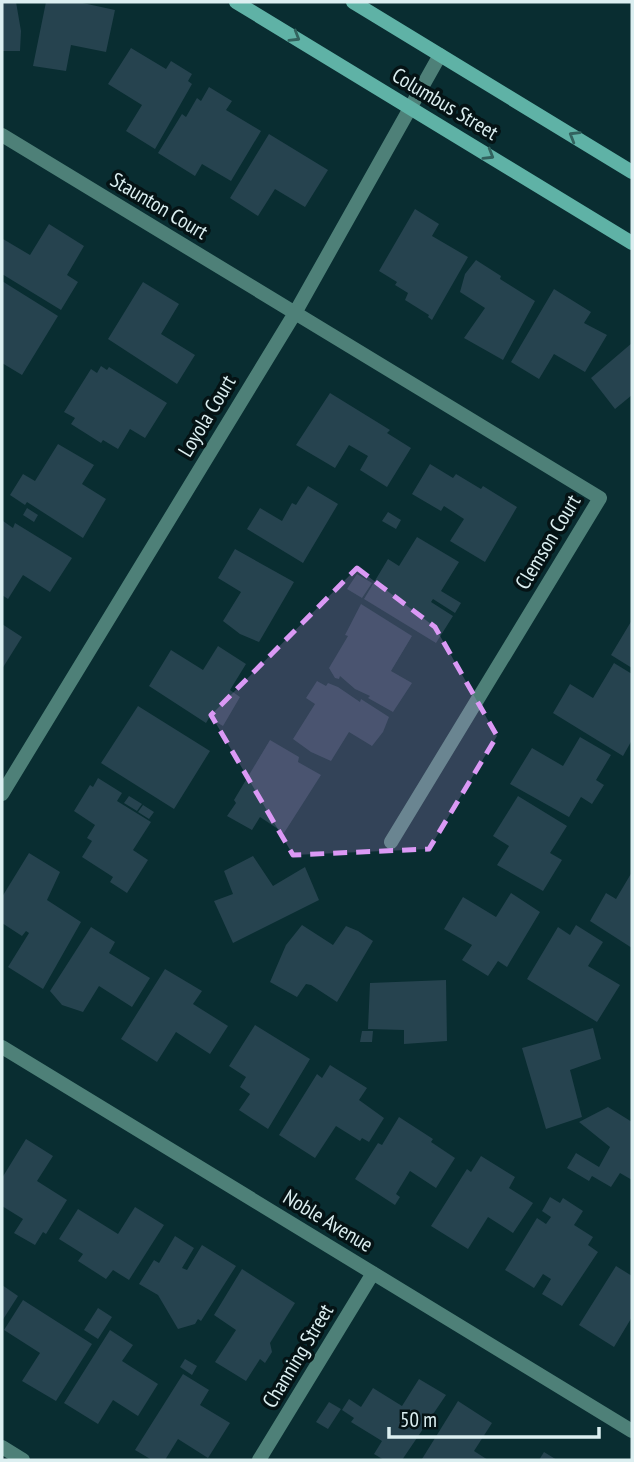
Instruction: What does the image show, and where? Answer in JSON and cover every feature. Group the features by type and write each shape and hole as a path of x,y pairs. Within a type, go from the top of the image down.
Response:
{"main road":[{"name":"Columbus Street","path":"236,2 632,243"},
{"name":"Columbus Street","path":"353,2 632,172"}],"street":[{"name":"Loyola Court","path":"2,794 295,313 440,55"},
{"name":"Staunton Court","path":"2,135 295,313"},
{"name":"Clemson Court","path":"295,313 600,498 391,842"},
{"name":"Noble Avenue","path":"2,1047 632,1431"},
{"name":"Channing Street","path":"259,1460 373,1273"},
{"path":"2,1447 23,1460"}],"highlighted area":[{"path":"357,568 435,627 497,736 429,849 293,855 211,715"}],"building":[{"path":"2,2 16,2 21,31 20,51 2,51"},
{"path":"46,2 78,2 115,10 106,52 71,45 66,71 33,66"},
{"path":"131,48 166,69 171,61 192,74 188,81 192,84 155,149 126,131 142,105 108,84"},
{"path":"209,87 232,101 226,110 261,131 231,181 202,164 195,176 158,153 182,114 186,117 197,98 201,101"},
{"path":"269,134 328,170 305,207 275,189 258,216 230,198"},
{"path":"415,209 439,224 432,236 468,257 432,320 429,315 405,300 408,293 395,285 397,282 379,271"},
{"path":"49,224 84,246 67,275 78,282 61,310 2,274 3,239 30,255"},
{"path":"476,260 535,301 503,360 464,338 485,308 460,292 465,274"},
{"path":"2,281 58,316 22,375 2,363"},
{"path":"143,282 179,304 161,334 195,355 177,384 108,339"},
{"path":"554,289 591,312 584,323 607,335 585,372 554,354 539,379 511,362"},
{"path":"632,343 632,395 615,409 591,378"},
{"path":"101,366 107,370 109,367 167,403 145,438 130,429 118,449 103,440 101,443 71,424 75,418 64,412 91,369 97,373"},
{"path":"330,393 390,430 387,433 411,448 387,487 360,470 368,456 349,445 335,468 296,445"},
{"path":"58,444 94,465 82,484 106,499 83,538 27,502 25,505 10,495 23,474 35,481"},
{"path":"430,464 453,478 456,474 481,489 483,486 517,507 485,562 450,541 464,519 444,506 441,511 412,494"},
{"path":"308,486 338,504 303,563 247,529 260,508 282,521 292,503 296,505"},
{"path":"27,508 38,515 34,522 23,515"},
{"path":"388,512 401,520 396,529 382,521"},
{"path":"3,521 13,528 15,523 72,558 50,592 23,575 8,599 2,595"},
{"path":"417,537 459,562 441,591 461,603 455,613 433,599 431,602 453,616 436,643 364,599 388,559 399,566"},
{"path":"235,549 294,582 259,642 240,634 223,621 241,592 218,578"},
{"path":"357,574 372,583 362,598 347,589"},
{"path":"361,604 412,636 391,671 412,683 393,712 368,698 370,696 355,689 340,676 339,679 335,678 329,668 348,636 345,635"},
{"path":"632,620 632,668 611,655"},
{"path":"2,624 22,637 2,669"},
{"path":"218,646 246,664 230,690 240,697 223,726 209,718 206,723 149,686 171,650 203,670"},
{"path":"614,663 632,674 632,740 623,756 553,713 570,684 593,698"},
{"path":"317,681 326,686 328,683 338,687 389,717 383,732 372,746 349,732 331,761 311,752 293,739 315,704 306,698"},
{"path":"138,706 210,751 174,809 101,763"},
{"path":"580,737 611,755 596,780 604,785 592,804 581,797 569,817 510,784 532,748 563,766"},
{"path":"270,740 299,757 298,762 321,775 284,833 260,817 252,830 227,816"},
{"path":"98,778 122,793 117,801 151,822 133,850 148,860 127,893 110,882 113,877 82,857 92,841 87,838 95,825 74,811 90,785 93,787"},
{"path":"129,796 142,804 137,811 124,803"},
{"path":"518,796 567,826 550,853 562,860 543,891 497,865 509,846 493,836"},
{"path":"143,805 154,812 149,819 138,812"},
{"path":"29,853 60,872 47,900 81,922 43,989 8,967 29,933 26,931 22,936 2,923 2,897"},
{"path":"253,856 273,886 305,867 319,900 233,943 214,901 233,894 224,871"},
{"path":"632,872 632,948 590,921 606,893 616,899"},
{"path":"511,893 540,912 507,967 498,961 488,976 462,960 472,945 444,929 463,897 496,917"},
{"path":"302,925 333,945 346,926 373,941 337,1002 311,985 306,984 297,997 270,982 286,945"},
{"path":"576,925 603,942 588,966 620,985 597,1022 527,979 558,927 570,935"},
{"path":"91,927 115,942 109,953 150,978 132,1007 99,986 83,1012 62,1005 50,991"},
{"path":"165,969 202,991 193,1004 228,1026 210,1054 176,1032 157,1062 121,1039"},
{"path":"446,980 447,1041 404,1044 404,1030 368,1029 370,983"},
{"path":"255,1025 310,1059 268,1129 239,1110 250,1094 240,1087 246,1077 229,1066"},
{"path":"593,1028 601,1059 570,1070 582,1117 546,1129 522,1048"},
{"path":"362,1031 373,1031 372,1042 360,1042"},
{"path":"330,1065 367,1088 359,1100 384,1118 369,1142 362,1138 360,1141 336,1126 315,1158 279,1135 317,1074 322,1078"},
{"path":"608,1107 632,1122 632,1180 620,1173 611,1187 592,1176 589,1181 567,1168 576,1153 599,1167 610,1147 579,1122"},
{"path":"399,1117 433,1139 431,1142 455,1158 436,1188 410,1171 396,1194 400,1197 395,1205 355,1179 378,1143 382,1145"},
{"path":"26,1139 53,1156 37,1181 67,1200 46,1234 43,1232 35,1245 14,1233 23,1219 2,1206 2,1178"},
{"path":"481,1156 515,1177 509,1188 533,1203 513,1233 488,1217 468,1249 431,1226 467,1169 471,1172"},
{"path":"550,1197 560,1203 563,1198 583,1211 574,1225 593,1237 588,1245 598,1252 562,1306 542,1294 551,1279 543,1274 534,1288 505,1270 537,1218 546,1224 551,1217 542,1211"},
{"path":"135,1207 164,1225 129,1280 113,1270 106,1279 78,1261 83,1254 59,1239 78,1209 118,1234"},
{"path":"175,1236 194,1248 182,1268 187,1270 202,1245 236,1266 201,1321 198,1319 195,1324 178,1329 158,1295 139,1284 154,1260 159,1263"},
{"path":"616,1266 632,1276 632,1317 614,1347 579,1325"},
{"path":"242,1269 295,1303 270,1343 272,1352 265,1363 260,1359 246,1381 215,1362 236,1330 214,1315"},
{"path":"2,1285 18,1296 2,1321"},
{"path":"23,1300 92,1344 56,1401 22,1381 40,1353 4,1330"},
{"path":"98,1308 112,1317 98,1339 84,1330"},
{"path":"110,1330 133,1345 122,1361 158,1384 138,1416 113,1400 98,1424 64,1403"},
{"path":"185,1359 197,1366 192,1375 180,1367"},
{"path":"183,1374 209,1390 200,1405 230,1423 208,1458 178,1439 165,1460 152,1460 135,1450"},
{"path":"419,1379 446,1395 402,1460 384,1460 374,1454 382,1441 351,1422 354,1418 342,1410 349,1399 361,1407 373,1388 402,1406"},
{"path":"458,1401 492,1423 474,1451 488,1460 422,1459"},
{"path":"329,1402 341,1409 328,1429 316,1422"},
{"path":"544,1452 557,1460 539,1460"}]}
